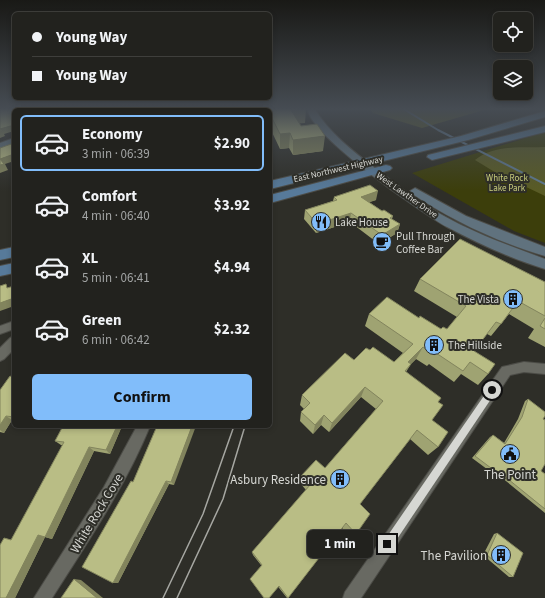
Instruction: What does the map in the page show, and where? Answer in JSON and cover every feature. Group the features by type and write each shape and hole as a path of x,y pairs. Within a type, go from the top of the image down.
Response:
{"main road":[{"name":"East Northwest Highway","path":"272,198 374,166 405,153 466,136"},
{"name":"East Northwest Highway","path":"272,185 374,166 420,160 517,136"},
{"path":"0,255 12,252"},
{"path":"0,263 12,260"},
{"path":"0,271 12,268"}],"street":[{"name":"West Lawther Drive","path":"330,136 342,147 448,211 545,252"},
{"name":"West Lawther Drive","path":"342,136 374,166 439,218 545,264"},
{"path":"0,146 12,142"},
{"path":"0,330 12,326"},
{"path":"0,356 12,343"},
{"path":"351,598 506,371 524,367 545,368"},
{"name":"White Rock Cove","path":"42,598 88,529 129,458 143,428"}],"green space":[{"name":"White Rock Lake Park","path":"532,136 545,136 545,243 514,231 412,173"}],"shaded area":[{"path":"545,147 545,196 493,171 475,160 491,151 499,149"}],"building":[{"path":"291,136 325,136 293,140"},
{"path":"12,144 12,155 0,159 0,148"},
{"path":"0,159 4,164 0,165"},
{"path":"370,185 378,191 361,197 382,211 384,210 393,216 390,218 400,224 382,235 351,213 317,224 305,210 337,200 334,197"},
{"path":"460,239 545,282 545,316 518,301 501,324 496,322 474,351 495,364 488,374 470,362 463,371 436,353 435,355 423,347 408,362 411,364 405,371 441,398 438,402 443,405 432,420 448,432 438,447 417,430 360,504 370,514 356,534 346,523 288,598 279,586 269,598 264,598 250,579 262,565 252,552 310,485 301,476 316,460 325,468 383,401 365,387 332,423 324,415 315,425 301,412 310,403 302,395 345,353 354,360 366,348 370,350 373,347 394,362 413,344 369,314 387,297 419,318 420,316 441,329 443,327 447,329 466,306 420,279"},
{"path":"6,284 7,288 12,287 12,299 0,303 0,286"},
{"path":"545,318 545,329 540,326"},
{"path":"10,376 12,377 12,417 6,416 0,425 0,390"},
{"name":"The Point","path":"528,399 545,412 543,419 545,420 545,464 541,471 545,474 545,509 503,475 503,477 475,456 493,435 505,444 522,417"},
{"path":"62,428 116,428 106,450 89,447 45,537 38,535 6,598 0,598 0,545 4,538 11,540 64,442 55,441"},
{"path":"156,428 191,428 171,482 166,481 113,583 82,567 131,481 133,482"},
{"name":"The Pavilion","path":"497,533 523,553 513,577 487,555"},
{"path":"74,579 97,598 61,598"}],"waterway":[{"path":"450,136 545,184"}],"tram line":[{"path":"163,598 203,514 233,428"},
{"path":"177,598 223,499 244,428"}],"place":[{"name":"Lake House","path":"321,222"},
{"name":"Pull Through Coffee Bar","path":"382,242"},
{"name":"The Vista","path":"513,299"},
{"name":"The Hillside","path":"434,345"},
{"name":"The Point","path":"510,454"},
{"name":"Asbury Residence","path":"340,479"},
{"name":"The Pavilion","path":"501,555"}],"route":[{"path":"387,544 492,390"}]}
